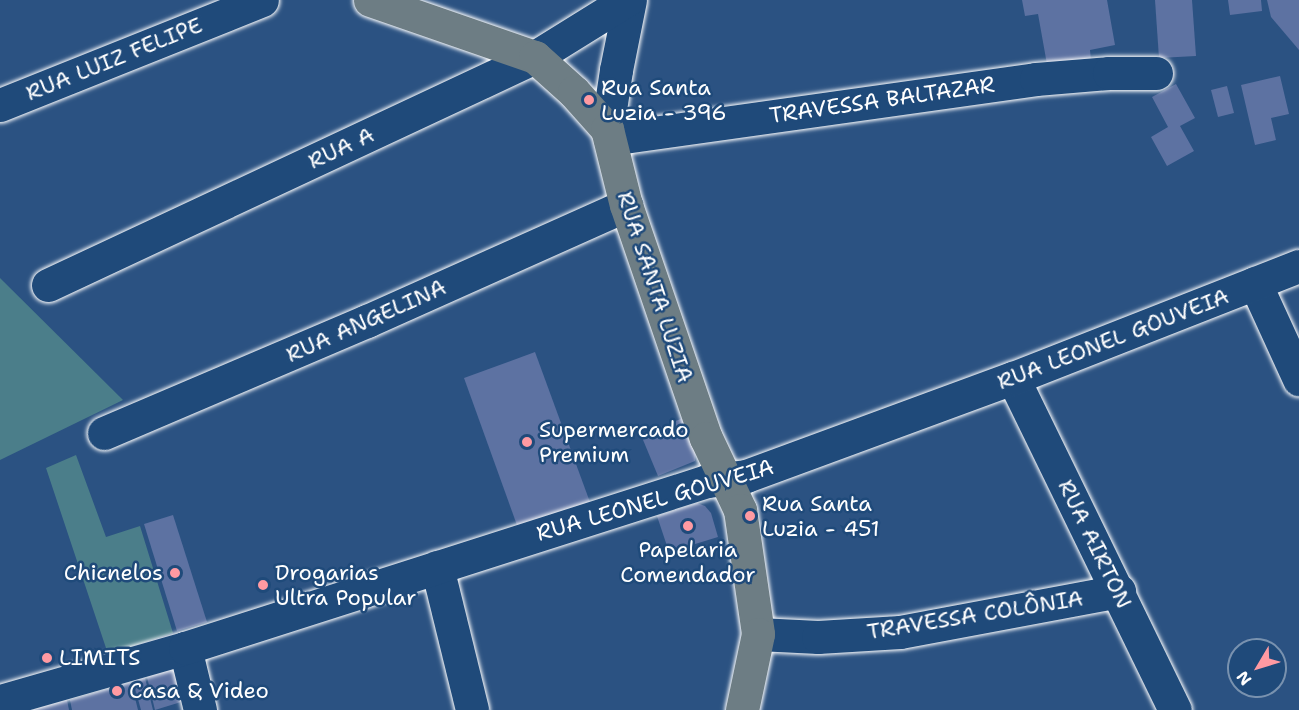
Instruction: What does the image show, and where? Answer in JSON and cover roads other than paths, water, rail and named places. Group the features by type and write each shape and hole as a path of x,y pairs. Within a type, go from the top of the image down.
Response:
{"main road":[{"name":"RUA SANTA LUZIA","path":"370,0 535,57 574,92 608,134 626,206 706,438 740,510 759,634 742,710"}],"street":[{"name":"RUA LUIZ FELIPE","path":"0,105 262,0"},
{"name":"RUA A","path":"48,285 535,57 629,0"},
{"path":"608,134 616,70 629,0"},
{"name":"TRAVESSA BALTAZAR","path":"608,134 1036,79 1109,73 1156,73"},
{"name":"RUA ANGELINA","path":"104,433 367,321 626,206"},
{"name":"RUA LEONEL GOUVEIA","path":"0,701 185,648 707,481 746,476 1013,378 1299,266"},
{"path":"1256,283 1299,378"},
{"name":"RUA AIRTON","path":"1013,378 1119,591 1175,710"},
{"path":"437,567 472,710"},
{"name":"TRAVESSA COLÔNIA","path":"759,634 818,637 900,632 1119,591"},
{"path":"185,648 200,710"}],"place":[{"name":"Rua Santa Luzia - 396","path":"589,100"},
{"name":"Supermercado Premium","path":"527,442"},
{"name":"Rua Santa Luzia - 451","path":"750,516"},
{"name":"Papelaria Comendador","path":"688,526"},
{"name":"Chicnelos","path":"175,573"},
{"name":"Drogarias Ultra Popular","path":"263,585"},
{"name":"LIMITS","path":"47,658"},
{"name":"Casa & Video","path":"117,691"}]}
